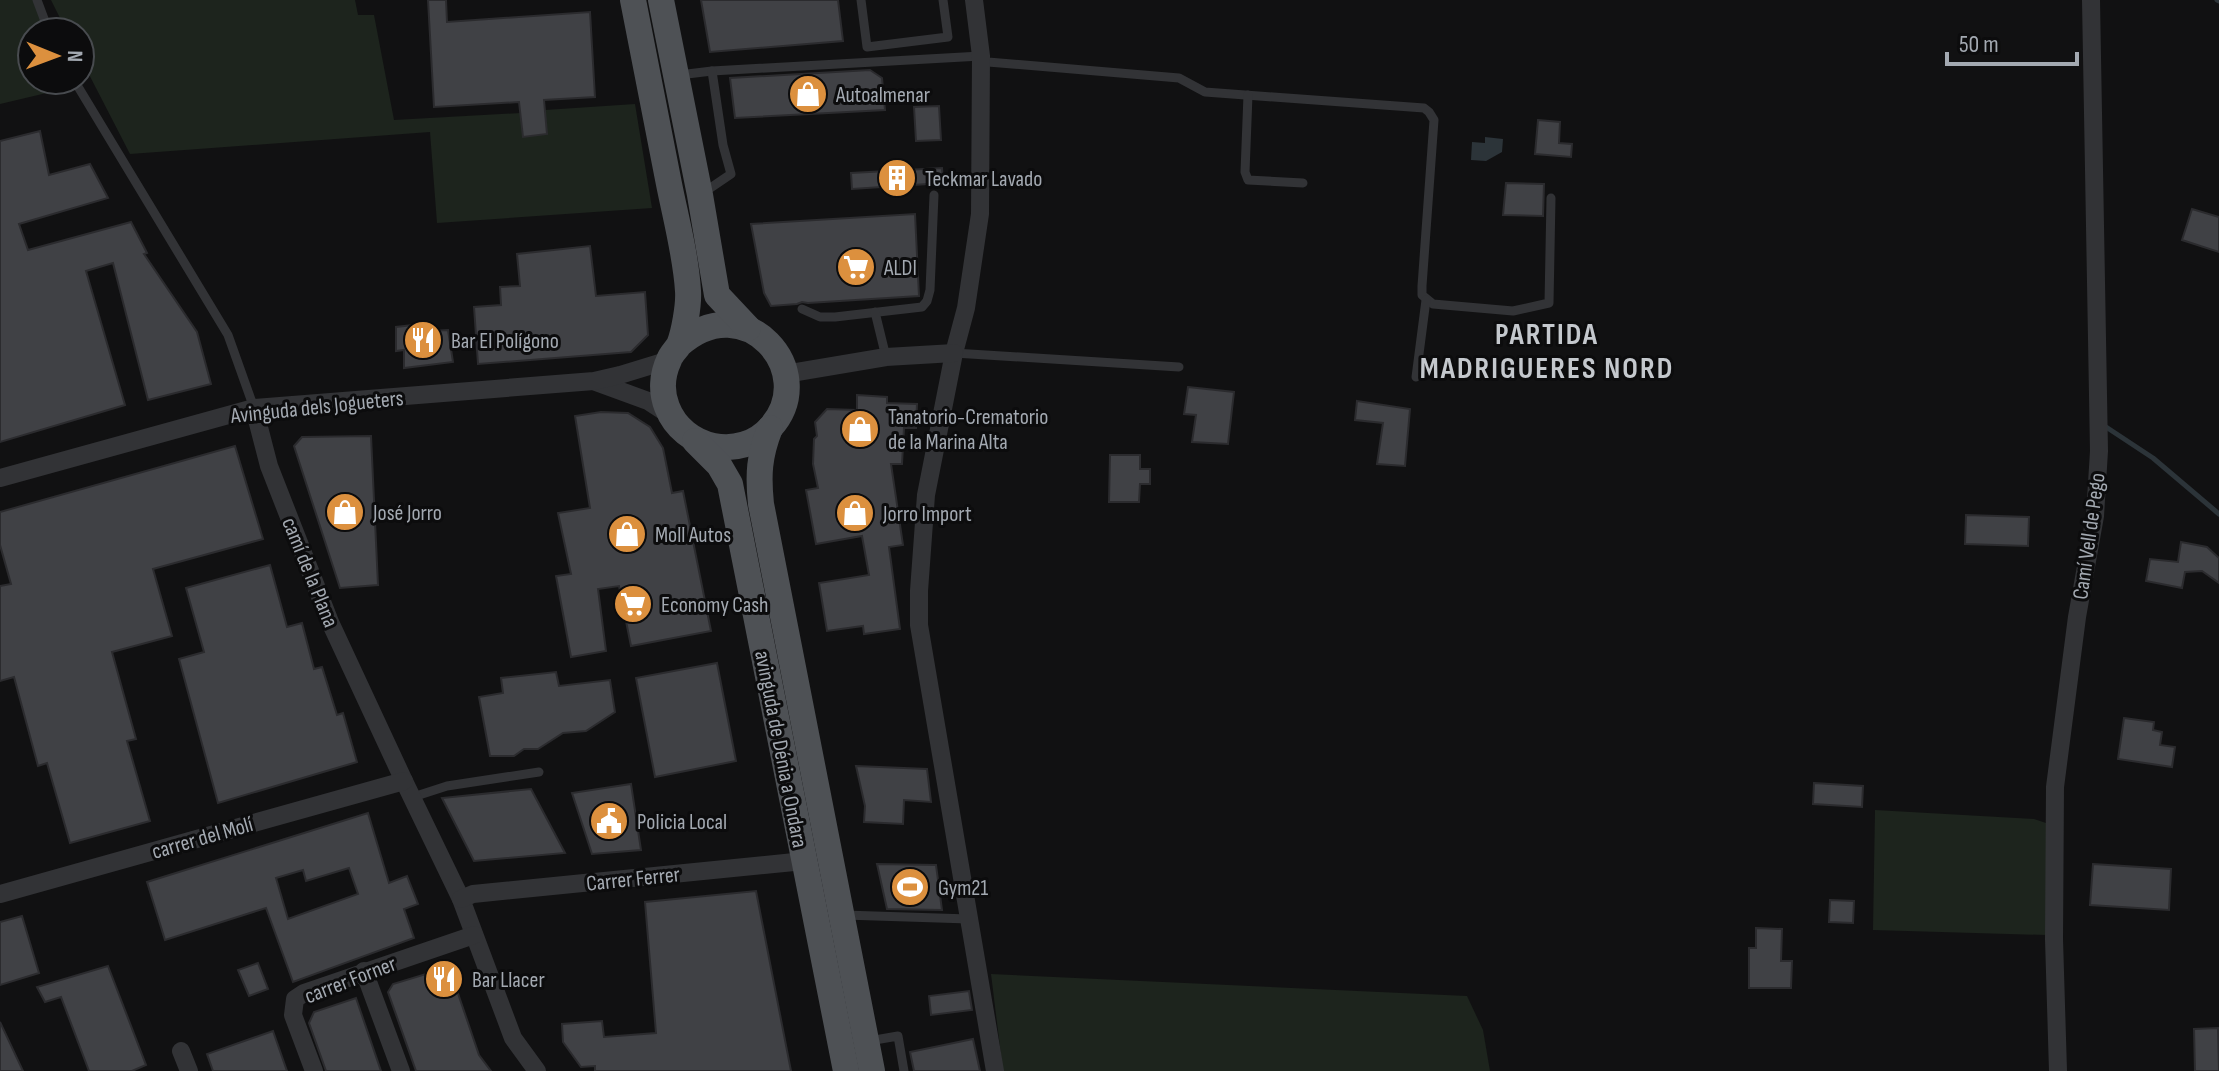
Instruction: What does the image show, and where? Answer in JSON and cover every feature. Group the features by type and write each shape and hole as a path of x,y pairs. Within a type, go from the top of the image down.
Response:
{"main road":[{"path":"633,0 688,293 687,308 663,388 665,403 680,429 693,439 712,447 733,447 753,441 770,428 780,414 785,398 785,374 781,360 770,344 748,328 717,295 661,0"},
{"path":"674,352 690,335 703,328 718,324 748,328"},
{"name":"avinguda de Dénia a Ondara","path":"770,428 758,475 761,504 872,1071"},
{"name":"avinguda de Dénia a Ondara","path":"693,439 719,465 730,484 846,1071"}],"street":[{"path":"974,0 981,56 980,214 966,308 926,495 919,580 919,625 995,1071"},
{"name":"Camí Vell de Pego","path":"2058,1071 2054,939 2055,787 2077,617 2095,516 2099,451 2091,0"},
{"name":"Avinguda dels Jogueters","path":"0,478 254,408 594,381 620,375 674,352"},
{"path":"785,374 886,357 954,353"},
{"name":"Avinguda dels Jogueters","path":"594,381 648,401 671,416"},
{"name":"camí de la Plana","path":"254,408 269,466 330,622 461,899 513,1038 537,1071"},
{"name":"carrer del Molí","path":"0,894 408,789"},
{"name":"Carrer Ferrer","path":"461,899 473,894 804,861"},
{"name":"carrer Forner","path":"314,1071 293,1015 295,999 364,971 474,935"},
{"path":"364,971 401,1071"},
{"path":"181,1051 189,1071"}],"lane":[{"path":"861,0 867,47 948,37 943,0"},
{"path":"676,75 981,56 988,62 1179,78 1205,92 1424,108 1434,120 1434,128 1422,295 1433,304 1513,311 1549,303 1551,198"},
{"path":"700,195 731,174 723,145 712,71"},
{"path":"1248,95 1245,172 1248,180 1303,183"},
{"name":"camí de la Plana","path":"84,96 228,335 254,408"},
{"path":"802,309 820,317 922,307 927,301 934,195"},
{"path":"1416,377 1426,300"},
{"path":"875,312 886,357"},
{"path":"954,353 1179,367"},
{"path":"408,789 539,772"},
{"path":"842,914 969,919"},
{"path":"866,1042 898,1036 904,1071"}],"shaded area":[{"path":"0,0 34,0 40,16 16,16 16,96 34,96 0,104"},
{"path":"51,0 355,0 358,15 374,15 394,120 521,113 524,137 547,134 545,110 635,104 652,208 437,223 430,132 130,154 96,88 96,16 59,16"},
{"path":"1485,137 1503,139 1502,152 1486,161 1471,160 1472,142 1485,143"},
{"path":"1875,810 2034,819 2049,824 2046,935 1873,930"},
{"path":"991,974 1467,996 1483,1030 1490,1071 1003,1071"}],"building":[{"path":"428,0 446,0 447,22 590,12 595,97 544,100 547,134 523,137 519,102 434,107"},
{"path":"701,0 838,0 843,41 710,52"},
{"name":"Autoalmenar","path":"870,70 882,78 885,110 735,118 730,78"},
{"name":"Teckmar Lavado","path":"939,106 941,140 916,141 914,107"},
{"path":"1538,120 1560,122 1559,143 1572,144 1571,157 1535,154"},
{"path":"40,131 49,175 90,164 108,198 19,224 28,250 131,222 147,253 144,254 197,332 211,384 148,400 113,263 86,271 125,405 0,442 0,141"},
{"name":"Teckmar Lavado","path":"942,168 943,183 852,189 851,173"},
{"path":"1506,183 1544,184 1543,216 1503,215"},
{"path":"2192,209 2219,217 2219,252 2182,240"},
{"path":"915,214 919,296 771,306 764,293 751,224"},
{"path":"590,246 596,296 645,292 648,335 631,352 478,364 474,307 501,305 500,287 520,286 517,254"},
{"name":"Bar El Polígono","path":"430,323 431,331 448,330 453,362 404,368 404,350 396,351 396,327"},
{"path":"1188,387 1234,392 1228,444 1192,442 1196,415 1184,414"},
{"path":"857,395 887,397 887,403 917,404 916,428 904,428 902,464 891,464 903,545 889,547 900,629 864,634 863,626 827,631 819,583 869,575 862,536 816,544 806,490 818,488 813,464 814,439 817,436 815,422 827,409 857,410"},
{"path":"1357,401 1410,409 1405,466 1377,464 1383,423 1355,420"},
{"path":"601,412 628,413 650,427 663,448 672,493 683,491 711,631 631,646 619,586 598,589 606,651 571,657 556,576 571,574 558,513 590,508 575,416"},
{"name":"José Jorro","path":"371,436 378,585 340,588 294,446 302,437"},
{"path":"235,446 263,539 153,569 172,636 112,652 136,739 127,741 150,821 70,843 47,763 38,766 14,677 0,681 0,586 11,584 0,545 0,512"},
{"path":"1110,455 1140,455 1140,469 1150,469 1150,484 1140,484 1139,502 1109,502"},
{"path":"1966,515 2029,517 2028,546 1965,544"},
{"path":"2181,542 2207,547 2219,558 2219,583 2202,571 2185,572 2182,588 2146,581 2150,559 2178,562"},
{"path":"270,565 287,627 302,623 314,669 322,667 337,715 343,713 357,762 218,803 179,659 204,652 186,588"},
{"path":"717,663 736,761 655,777 636,678"},
{"path":"556,672 559,686 610,680 615,712 586,731 563,733 538,749 524,749 514,756 490,756 479,697 503,693 501,678"},
{"path":"2124,718 2154,722 2153,730 2162,732 2160,745 2175,747 2172,767 2118,759"},
{"path":"856,766 927,769 931,802 904,800 903,824 864,822 865,806"},
{"path":"1814,783 1863,786 1862,807 1813,804"},
{"name":"Policia Local","path":"631,784 641,850 592,854 572,793"},
{"path":"531,789 565,853 474,861 442,798"},
{"path":"368,813 389,883 407,876 418,904 404,909 414,938 293,982 266,908 165,940 147,882","holes":["349,868 358,894 288,919 276,878 303,870 306,881"]},
{"name":"Gym21","path":"877,864 936,865 942,910 887,909"},
{"path":"2093,864 2171,869 2169,910 2090,905"},
{"path":"756,891 791,1071 595,1071 595,1066 581,1067 563,1042 562,1024 602,1021 604,1037 656,1033 645,902"},
{"path":"1830,900 1854,901 1853,923 1829,922"},
{"path":"22,916 39,973 0,985 0,922"},
{"path":"1756,928 1782,929 1781,961 1792,961 1791,988 1749,988 1749,948 1756,948"},
{"path":"258,963 268,989 249,996 238,970"},
{"path":"108,966 146,1065 132,1071 89,1071 61,997 45,1002 37,987"},
{"path":"449,967 479,1055 491,1071 416,1071 388,992 393,984"},
{"path":"969,991 972,1010 931,1015 929,996"},
{"path":"356,998 381,1071 326,1071 309,1023 314,1012"},
{"path":"0,1022 23,1071 0,1071"},
{"path":"2218,1028 2219,1071 2195,1071 2194,1029"},
{"path":"273,1031 287,1071 213,1071 207,1054"},
{"path":"973,1039 980,1071 914,1071 910,1052"}],"waterway":[{"path":"2103,425 2153,458 2219,514"}],"place":[{"name":"Autoalmenar","path":"808,94"},
{"name":"Teckmar Lavado","path":"897,178"},
{"name":"ALDI","path":"856,267"},
{"name":"Bar El Polígono","path":"423,340"},
{"name":"Tanatorio-Crematorio de la Marina Alta","path":"860,429"},
{"name":"José Jorro","path":"345,512"},
{"name":"Jorro Import","path":"855,513"},
{"name":"Moll Autos","path":"627,534"},
{"name":"Economy Cash","path":"633,604"},
{"name":"Policia Local","path":"609,821"},
{"name":"Gym21","path":"910,887"},
{"name":"Bar Llacer","path":"444,979"}],"district":[{"name":"PARTIDA MADRIGUERES NORD","path":"1547,351"}]}
